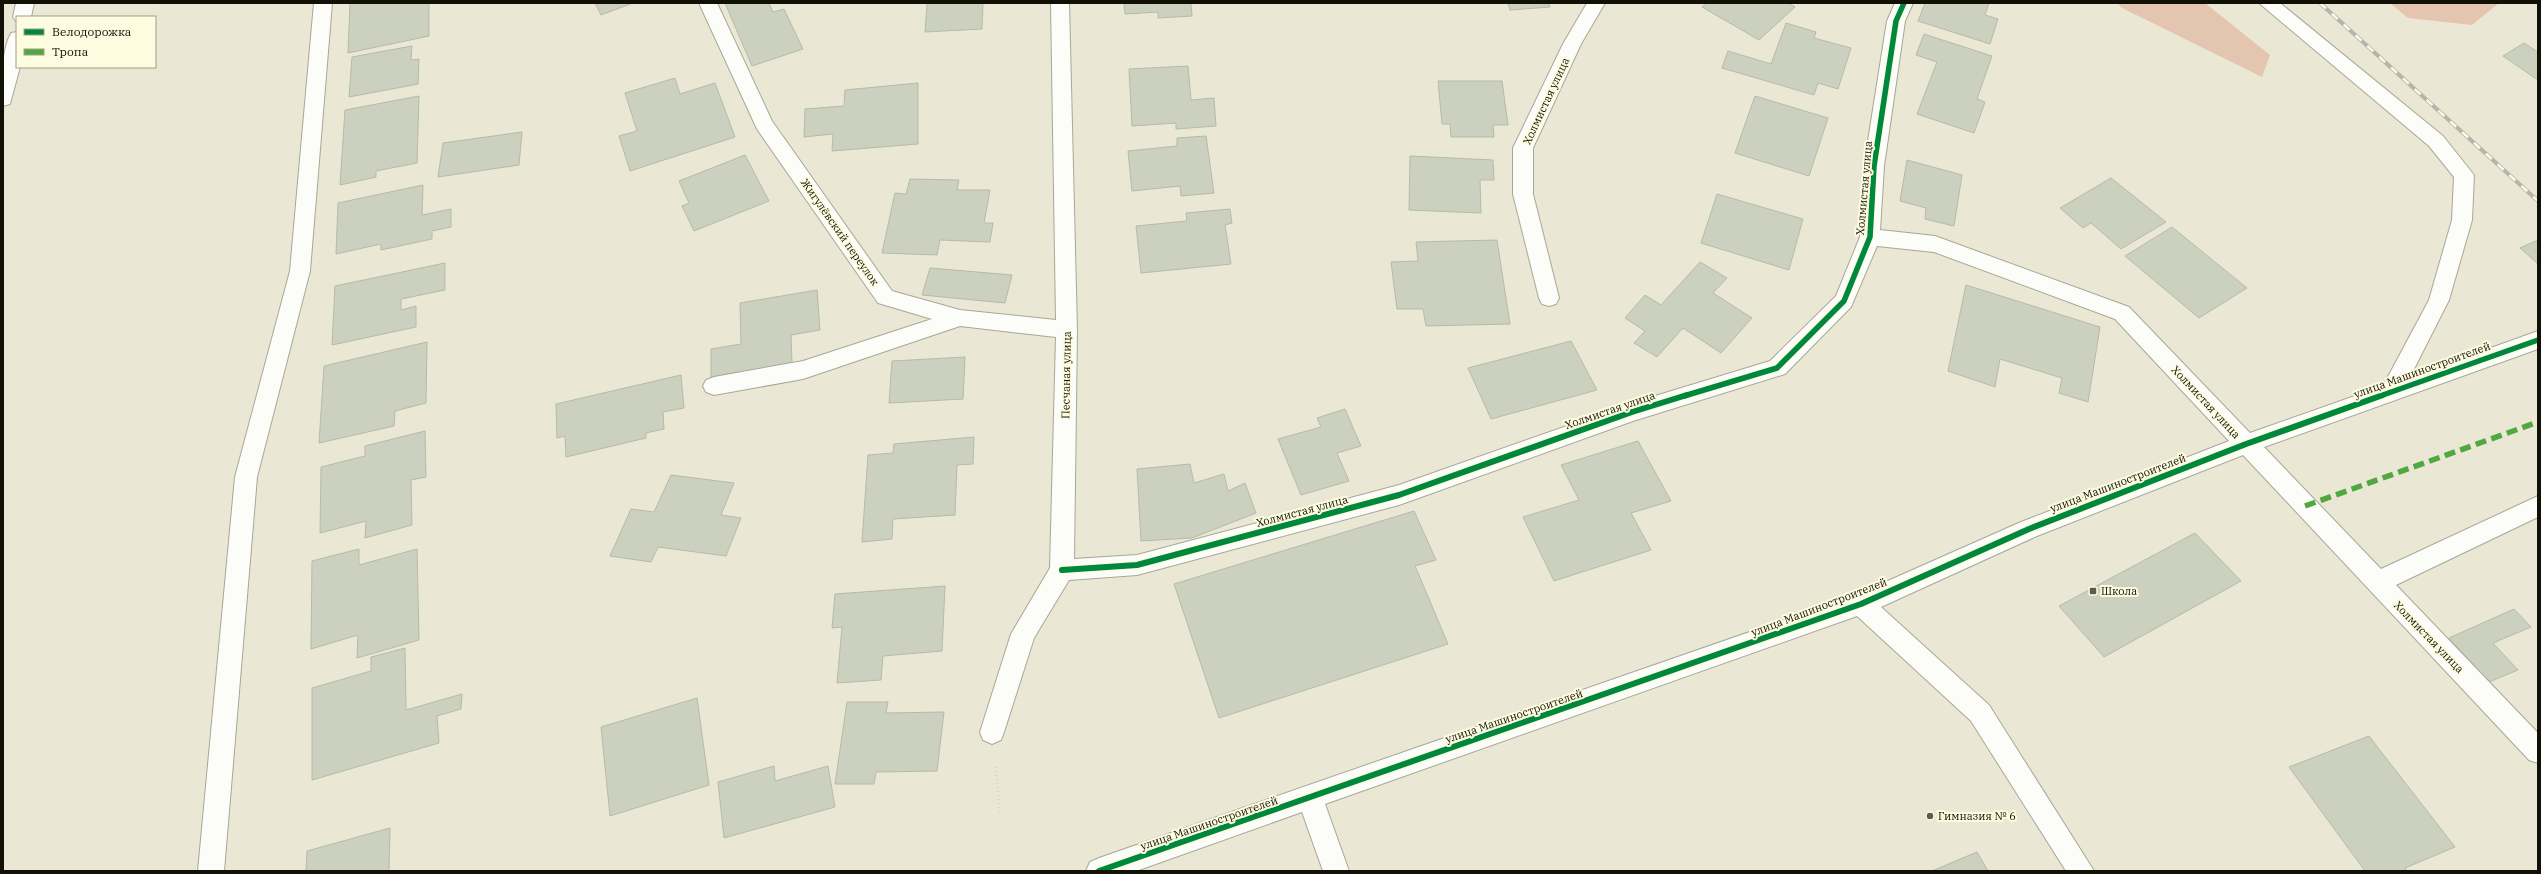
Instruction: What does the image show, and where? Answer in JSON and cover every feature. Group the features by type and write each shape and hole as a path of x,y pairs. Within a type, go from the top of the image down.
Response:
{"street":[{"path":"22,16 25,3"},
{"path":"211,871 246,477 300,271 323,3"},
{"name":"Жигулёвский переулок","path":"708,3 764,124 886,297 960,318 1068,330"},
{"name":"Песчаная улица","path":"992,732 1023,634 1062,570 1068,330 1060,3"},
{"name":"Холмистая улица","path":"1549,298 1523,194 1523,148 1572,44 1596,3"},
{"name":"Холмистая улица","path":"1062,570 1137,565 1399,495 1632,412 1777,368 1844,301 1870,237 1874,166 1896,21 1904,3"},
{"path":"2268,3 2436,141 2464,175 2462,220 2439,300 2391,392"},
{"path":"3,99 16,42"},
{"name":"Холмистая улица","path":"1870,237 1935,244 2122,313 2538,751"},
{"path":"714,386 803,370 960,318"},
{"name":"улица Машиностроителей","path":"1099,871 1861,604 2029,529 2246,444 2538,340"},
{"path":"2377,582 2538,506"},
{"path":"1861,604 1980,713 2081,871"},
{"path":"1310,798 1336,871"}],"path":[{"path":"992,732 1000,815"}],"shaded area":[{"path":"2117,3 2205,3 2270,55 2262,77 2122,8"},
{"path":"2390,3 2499,3 2472,25 2408,18"}],"building":[{"path":"350,3 429,3 429,36 348,53"},
{"path":"595,3 633,3 601,15"},
{"path":"725,3 769,3 773,12 784,9 803,49 752,66"},
{"path":"927,3 983,3 982,29 925,32"},
{"path":"1124,3 1191,3 1192,16 1158,18 1158,12 1125,14"},
{"path":"1508,3 1549,3 1550,7 1510,10"},
{"path":"1706,3 1788,3 1795,7 1759,40 1702,7"},
{"path":"1925,3 1989,3 1985,15 1998,19 1990,44 1918,21"},
{"path":"1786,23 1816,32 1814,38 1851,48 1838,89 1818,83 1814,95 1722,68 1728,51 1771,64"},
{"path":"1924,34 1992,56 1977,99 1985,102 1974,133 1917,114 1937,62 1916,55"},
{"path":"2524,43 2538,52 2538,80 2503,56"},
{"path":"412,46 411,60 419,59 418,84 349,97 352,57"},
{"path":"1188,66 1191,100 1214,98 1216,126 1176,129 1176,123 1132,126 1129,69"},
{"path":"675,78 680,94 715,83 735,137 630,171 619,136 637,131 625,93"},
{"path":"1438,81 1502,81 1508,125 1493,125 1494,137 1451,137 1450,124 1442,124"},
{"path":"918,83 918,144 832,151 833,134 804,137 805,109 844,106 845,90"},
{"path":"419,96 417,163 376,171 376,177 340,185 345,110"},
{"path":"1755,96 1828,118 1809,176 1735,153"},
{"path":"522,132 519,165 438,177 443,143"},
{"path":"1206,136 1214,193 1181,196 1180,186 1132,191 1128,151 1177,146 1177,138"},
{"path":"745,155 769,201 694,231 682,206 689,203 679,181"},
{"path":"1410,156 1493,160 1494,180 1480,180 1481,213 1409,210"},
{"path":"1907,160 1962,175 1954,226 1925,219 1926,208 1900,201"},
{"path":"2111,178 2166,222 2121,249 2091,223 2083,228 2060,208"},
{"path":"910,179 959,180 957,190 990,190 984,223 993,223 990,242 940,240 937,255 882,253 895,193 906,194"},
{"path":"423,185 422,215 451,209 451,227 432,231 432,239 381,250 381,244 336,254 338,203"},
{"path":"1717,194 1803,219 1789,270 1701,243"},
{"path":"1230,209 1232,223 1225,225 1231,264 1141,273 1136,226 1187,221 1186,213"},
{"path":"2172,227 2247,288 2199,318 2125,256"},
{"path":"1497,240 1510,324 1426,326 1423,309 1397,309 1391,262 1418,261 1416,242"},
{"path":"2538,240 2538,264 2520,248"},
{"path":"1700,262 1727,278 1713,293 1752,318 1721,353 1683,328 1657,357 1634,343 1645,331 1625,318 1645,295 1661,305"},
{"path":"445,263 445,290 401,299 401,310 416,306 416,327 332,345 335,286"},
{"path":"930,268 1012,275 1005,303 922,295"},
{"path":"1966,285 2100,327 2088,402 2059,393 2062,378 2000,359 1995,387 1948,371"},
{"path":"817,290 820,330 791,335 792,364 711,378 711,349 741,344 740,303"},
{"path":"1571,341 1597,390 1491,419 1468,368"},
{"path":"427,342 426,403 395,411 394,426 319,443 324,366"},
{"path":"965,357 963,399 889,403 892,361"},
{"path":"681,375 684,408 663,412 664,429 646,433 646,438 566,457 565,436 557,438 556,404"},
{"path":"1345,409 1361,446 1337,453 1349,481 1301,495 1278,439 1321,427 1317,418"},
{"path":"425,431 426,477 411,480 412,525 365,538 366,521 320,533 321,467 365,456 365,446"},
{"path":"974,437 973,464 957,465 955,515 893,519 892,539 862,542 868,455 893,453 894,444"},
{"path":"1638,441 1671,501 1631,513 1651,550 1554,581 1523,517 1579,500 1561,465"},
{"path":"1190,464 1194,483 1224,474 1228,491 1245,483 1256,513 1192,538 1141,541 1137,469"},
{"path":"671,475 734,483 721,515 741,518 726,556 658,547 651,562 610,556 631,509 654,512"},
{"path":"1414,511 1436,560 1415,566 1448,644 1219,718 1174,584"},
{"path":"2195,533 2241,581 2104,657 2059,606"},
{"path":"359,549 359,565 417,549 419,640 357,658 358,635 311,649 312,561"},
{"path":"945,586 942,651 883,656 881,680 837,683 842,627 832,628 835,594"},
{"path":"2514,609 2531,627 2493,643 2518,670 2489,682 2449,638"},
{"path":"405,648 406,710 462,694 461,709 437,716 439,743 312,780 312,688 371,671 371,657"},
{"path":"697,698 709,785 610,816 601,727"},
{"path":"847,702 888,702 886,713 944,712 937,771 876,772 874,784 835,784"},
{"path":"2369,736 2455,847 2405,868 2407,871 2365,871 2289,767"},
{"path":"774,766 775,781 828,766 835,807 724,838 718,782"},
{"path":"390,828 389,871 306,871 307,851"},
{"path":"1977,852 1988,871 1932,871"}],"railway":[{"path":"2320,3 2538,201"}],"marked path":[{"path":"2305,506 2538,422"}],"cycle path":[{"path":"1062,570 1137,565 1399,495 1632,412 1777,368 1844,301 1870,237 1874,166 1896,21 1904,3"},
{"path":"1099,871 1861,604 2029,529 2246,444 2538,340"}],"place":[{"name":"Школа","path":"2093,591"},
{"name":"Гимназия № 6","path":"1930,816"}]}
